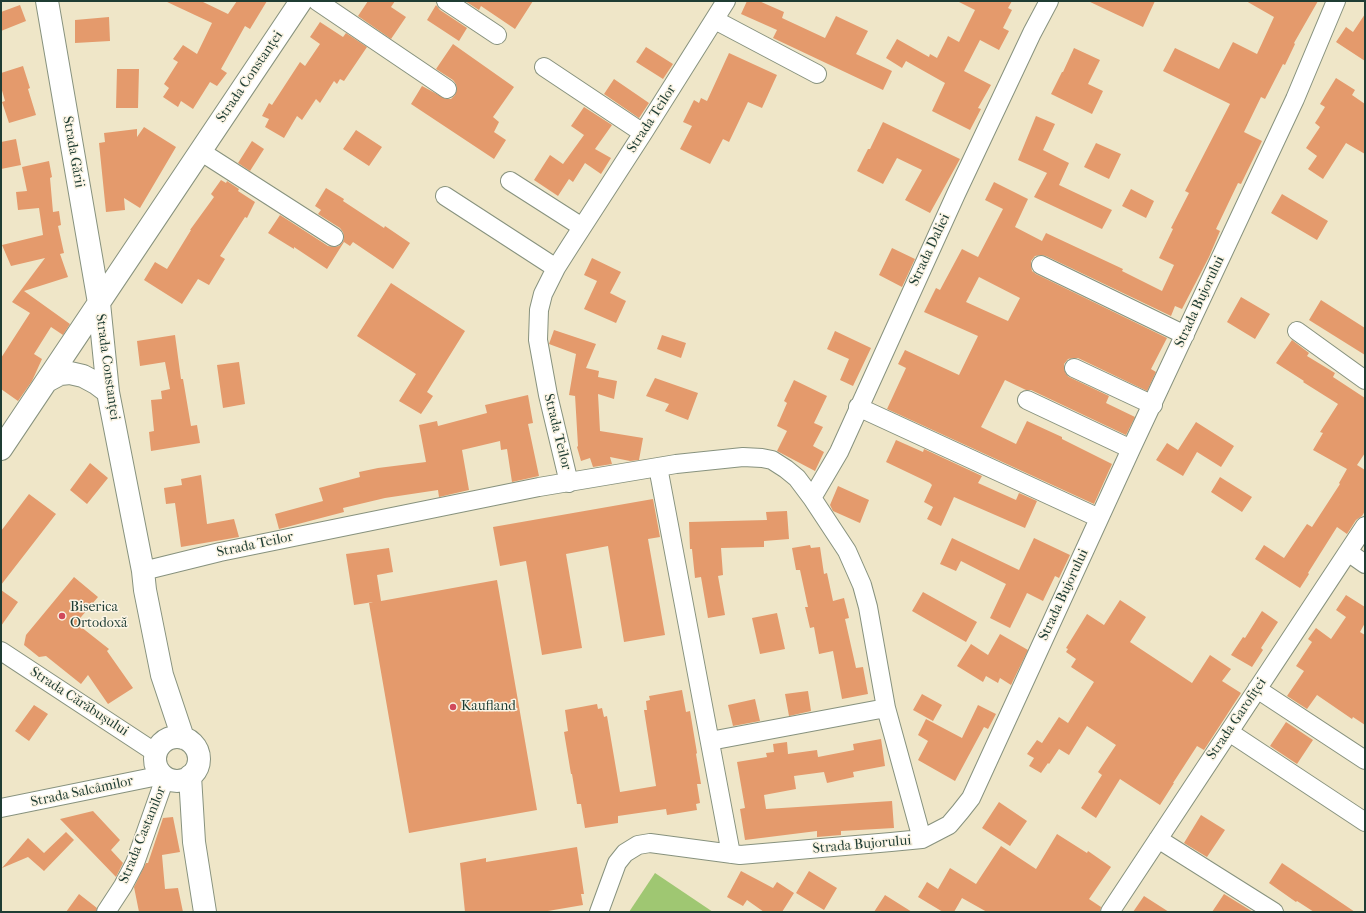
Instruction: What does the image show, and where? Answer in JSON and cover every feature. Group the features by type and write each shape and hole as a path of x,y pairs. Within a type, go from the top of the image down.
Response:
{"street":[{"name":"Strada Gării","path":"47,1 99,303"},
{"name":"Strada Constanței","path":"167,745 162,675 108,392 99,303 301,1"},
{"path":"317,1 446,89"},
{"path":"446,1 497,35"},
{"name":"Strada Teilor","path":"143,571 220,552 363,522 539,487 569,483 548,395 538,340 539,310 543,294 556,268 726,1"},
{"name":"Strada Daliei","path":"812,498 838,452 956,194 1032,33 1049,1"},
{"name":"Strada Bujorului","path":"599,912 617,864 624,853 638,845 650,843 740,855 922,839 948,825 960,812 971,798 1099,518 1296,99 1336,1"},
{"path":"715,20 817,74"},
{"path":"544,67 643,133"},
{"path":"200,151 334,237"},
{"path":"510,181 582,227"},
{"path":"445,196 556,268"},
{"path":"1041,265 1185,335"},
{"path":"1,449 99,303"},
{"path":"1297,331 1365,380"},
{"path":"1074,368 1153,405"},
{"path":"47,381 60,374 70,373 83,376 108,392"},
{"path":"1027,400 1131,450"},
{"path":"858,407 1099,518"},
{"path":"569,483 658,467 743,457 772,460 797,478 847,551 862,585 868,607 886,708 922,839"},
{"path":"658,467 731,854"},
{"name":"Strada Garofiței","path":"1110,912 1365,526"},
{"path":"1348,552 1365,564"},
{"name":"Strada Cărăbușului","path":"1,651 167,745"},
{"path":"1257,689 1365,760"},
{"path":"710,741 886,708"},
{"path":"1229,732 1365,822"},
{"path":"172,777 197,769 199,758 195,747 191,742 167,745 157,766 172,777 194,842 205,912"},
{"name":"Strada Salcâmilor","path":"1,808 172,777"},
{"name":"Strada Castanilor","path":"106,912 123,886 135,863 172,777"},
{"path":"1158,839 1274,912"}],"green space":[{"path":"655,873 713,912 629,912"}],"building":[{"path":"165,1 201,1 228,14 237,1 267,1 250,29 245,26 221,69 227,73 217,86 210,82 193,109 181,101 178,107 163,97 169,88 164,84 178,62 173,59 183,45 197,54 212,23"},
{"path":"368,1 395,1 391,7 406,17 391,39 358,16"},
{"path":"465,1 533,1 515,29 481,6 479,10"},
{"path":"747,1 759,1 784,12 782,18 825,38 836,16 868,31 856,54 892,71 883,90 773,38 777,30 741,14"},
{"path":"957,1 1012,1 1008,8 1012,10 1003,28 1009,31 999,50 980,40 964,71 991,85 978,108 981,109 970,130 932,111 945,83 906,61 902,68 886,58 897,39 929,57 930,54 937,58 948,36 959,42 975,10"},
{"path":"1088,1 1155,1 1143,27"},
{"path":"1246,1 1318,1 1294,43 1295,44 1285,65 1283,64 1265,99 1261,97 1244,132 1262,141 1241,184 1238,183 1216,229 1220,231 1209,257 1182,309 1175,306 1171,316 1046,256 1035,256 1031,261 1032,271 1036,274 1167,338 1151,369 1156,372 1147,391 1078,358 1068,359 1064,364 1064,369 1069,377 1109,396 1106,403 1135,417 1126,435 1031,390 1026,390 1005,380 981,427 1016,444 1027,421 1062,437 1062,439 1112,464 1094,504 887,409 906,368 898,364 905,350 959,375 978,336 924,312 936,288 940,290 962,249 978,257 1003,209 985,200 994,182 1028,199 1015,227 1042,241 1046,233 1123,269 1122,271 1162,291 1174,265 1159,258 1173,229 1171,228 1189,193 1185,191 1230,104 1163,71 1175,48 1219,69 1233,42 1257,54 1274,17","holes":["979,277 1020,298 1008,321 966,302"]},
{"path":"20,5 26,21 1,31 1,12"},
{"path":"436,5 440,10 467,28 459,41 427,20"},
{"path":"1365,14 1365,61 1336,42 1346,27 1353,32"},
{"path":"109,17 110,41 75,43 75,20"},
{"path":"320,22 343,37 346,33 367,47 344,81 340,79 337,84 334,81 320,103 316,99 302,120 297,116 284,138 265,127 269,119 262,116 269,103 272,105 300,62 305,66 320,44 310,37"},
{"path":"453,44 514,87 493,117 499,122 494,132 506,140 494,159 411,104 422,86 446,99 451,99 455,95 457,89 456,84 453,80 436,69"},
{"path":"646,47 673,64 663,79 636,62"},
{"path":"1074,48 1100,60 1088,84 1103,91 1092,114 1051,94"},
{"path":"729,53 777,75 762,108 748,102 729,142 723,139 710,164 680,149 692,126 683,122 694,100 699,103 701,98 707,101"},
{"path":"23,66 36,115 9,123 2,102 5,101 1,87 1,73"},
{"path":"117,69 139,69 138,108 116,108"},
{"path":"1336,78 1355,90 1352,95 1365,104 1365,154 1346,143 1323,179 1308,169 1317,156 1306,148 1320,127 1315,123 1325,107 1320,104"},
{"path":"614,79 649,103 639,118 604,94"},
{"path":"584,107 612,125 595,149 611,158 601,174 585,163 573,182 569,179 558,196 534,180 550,155 563,164 584,135 571,126"},
{"path":"1036,116 1055,124 1043,150 1069,163 1059,185 1112,210 1102,229 1034,197 1047,173 1018,160"},
{"path":"883,122 960,159 930,213 905,200 922,170 897,158 883,184 857,171"},
{"path":"144,127 176,147 140,208 124,198 125,210 106,212 99,143 105,142 104,133 137,129 137,137"},
{"path":"356,130 382,147 369,166 343,149"},
{"path":"16,139 21,165 1,169 1,142"},
{"path":"252,141 264,149 250,171 238,163"},
{"path":"1096,143 1121,154 1109,179 1084,167"},
{"path":"49,161 52,177 50,178 53,212 59,211 61,225 58,226 64,253 60,254 68,277 24,291 70,324 63,335 51,327 34,354 42,359 32,381 18,401 1,389 1,358 30,313 12,302 45,258 11,266 2,245 43,235 39,208 18,210 16,192 27,191 22,167"},
{"path":"221,180 226,183 227,181 239,189 238,191 255,202 247,218 245,217 220,256 225,259 209,285 198,279 182,304 144,280 155,262 167,269 190,230 214,197 211,194"},
{"path":"326,188 384,228 385,226 410,243 393,269 353,242 350,246 344,242 327,269 294,247 294,249 268,233 280,215 328,246 339,246 343,242 343,232 340,228 318,214 321,210 315,206"},
{"path":"1131,189 1154,201 1146,218 1122,206"},
{"path":"1282,194 1328,221 1317,240 1271,213"},
{"path":"892,248 915,259 902,287 879,275"},
{"path":"592,258 621,272 610,293 626,301 616,323 584,309 597,281 584,275"},
{"path":"391,283 465,331 427,392 433,396 421,414 399,401 416,374 357,336"},
{"path":"1241,297 1270,314 1255,339 1227,322"},
{"path":"1321,300 1365,328 1365,355 1309,320"},
{"path":"554,330 596,344 586,368 599,371 598,377 617,381 614,399 598,394 600,431 643,438 639,460 630,461 610,457 612,464 593,467 590,458 581,461 577,447 575,395 569,395 576,354 549,344"},
{"path":"835,331 871,348 853,386 840,380 849,359 827,349"},
{"path":"175,335 181,379 183,379 191,426 197,425 200,443 151,451 149,432 154,431 151,400 162,399 161,391 170,389 165,362 140,366 137,341"},
{"path":"662,335 686,343 681,358 657,349"},
{"path":"1292,340 1309,353 1307,356 1335,373 1333,377 1365,398 1365,453 1357,465 1365,470 1365,511 1362,516 1356,520 1347,534 1337,527 1300,588 1255,559 1264,545 1284,558 1307,524 1312,527 1340,484 1339,483 1347,469 1313,450 1323,433 1320,432 1338,404 1276,363"},
{"path":"239,362 245,404 223,408 217,365"},
{"path":"655,378 698,393 688,420 665,411 669,404 646,396"},
{"path":"794,380 827,396 814,423 823,427 813,446 824,452 815,471 777,451 787,431 777,426 787,403 784,401"},
{"path":"528,395 533,423 528,424 539,476 512,482 507,449 501,450 500,441 462,450 469,490 439,497 438,490 385,498 343,508 344,512 279,529 275,514 323,501 319,488 360,477 359,472 426,462 419,425 437,421 438,426 487,413 485,405"},
{"path":"1196,422 1234,446 1221,467 1197,452 1183,476 1156,460 1167,443 1178,450"},
{"path":"896,440 923,452 924,449 982,476 978,483 1016,500 1019,493 1037,501 1025,528 954,497 941,526 927,519 933,507 924,502 932,485 886,462"},
{"path":"90,463 108,478 87,504 70,490"},
{"path":"201,475 207,524 234,519 239,537 181,547 175,503 166,504 164,488 182,485 181,479"},
{"path":"1220,477 1252,497 1242,512 1211,492"},
{"path":"838,486 869,500 860,523 833,511 830,505"},
{"path":"29,494 56,514 1,585 1,531"},
{"path":"653,499 660,537 648,539 665,635 624,642 608,546 566,554 582,648 542,655 526,561 500,566 493,527"},
{"path":"787,511 789,539 764,541 764,547 721,548 723,575 718,576 725,615 708,618 701,577 695,578 692,549 690,549 689,522 767,520 766,512"},
{"path":"952,538 1019,570 1034,538 1070,555 1059,578 1055,576 1043,601 1027,593 1010,628 990,618 1006,584 961,561 956,571 940,564"},
{"path":"810,545 811,548 820,547 824,574 827,573 833,601 844,598 849,618 845,619 856,668 863,667 868,694 842,699 833,651 819,654 814,627 810,628 805,607 808,607 800,570 796,570 792,548"},
{"name":"Kaufland","path":"389,548 393,572 377,575 381,601 497,580 537,810 409,833 369,603 373,602 354,605 346,554"},
{"path":"74,577 98,597 76,623 109,649 107,651 133,688 108,704 88,675 81,684 46,656 39,657 24,645 26,635"},
{"path":"1,590 18,602 1,626"},
{"path":"923,592 977,622 966,642 912,611"},
{"path":"1346,595 1365,607 1365,623 1360,632 1365,635 1365,725 1353,717 1352,719 1317,695 1307,709 1287,696 1304,671 1296,666 1312,642 1308,639 1316,628 1331,639 1346,617 1336,610"},
{"path":"1120,600 1146,617 1130,642 1192,683 1210,655 1231,669 1222,681 1241,693 1204,750 1197,746 1160,805 1120,779 1096,818 1081,808 1102,775 1098,772 1116,745 1087,726 1069,755 1059,749 1041,773 1029,766 1034,758 1027,754 1037,740 1042,743 1059,717 1068,723 1094,682 1071,667 1076,659 1066,652 1068,649 1066,648 1087,614 1104,625"},
{"path":"1262,611 1278,622 1261,648 1263,650 1252,667 1231,655 1243,637 1245,638"},
{"path":"777,613 785,649 760,654 752,618"},
{"path":"1000,634 1028,650 1011,685 1000,678 998,683 986,676 983,682 957,666 971,644 988,655"},
{"path":"682,690 686,712 690,711 701,784 697,784 700,803 696,804 697,810 667,815 666,809 618,816 618,823 585,828 581,804 577,804 571,774 564,732 568,731 565,710 597,704 598,709 602,708 604,717 607,716 620,792 656,786 644,710 647,710 646,701 650,700 649,696"},
{"path":"808,691 811,711 789,716 785,694"},
{"path":"922,694 942,705 933,721 913,710"},
{"path":"755,699 760,721 733,726 728,705"},
{"path":"34,705 48,714 29,741 15,731"},
{"path":"978,705 996,714 988,729 984,727 955,781 918,760 928,741 918,735 926,719 962,738"},
{"path":"1286,722 1313,740 1297,764 1270,746"},
{"path":"881,739 885,766 853,772 854,777 827,783 824,772 794,776 796,789 764,795 766,809 892,801 894,828 841,831 841,835 817,837 817,831 745,840 740,809 745,808 737,762 767,757 766,753 774,752 773,744 787,742 788,754 817,750 818,757 854,750 853,744"},
{"path":"999,802 1027,821 1010,846 982,828"},
{"path":"93,811 120,840 111,850 123,863 116,877 60,819"},
{"path":"1201,815 1225,830 1207,857 1184,843"},
{"path":"173,817 180,852 162,855 165,889 178,888 183,912 139,912 134,887 146,863 148,863 163,818"},
{"path":"66,832 74,840 44,871 28,857 2,868 28,838 44,853"},
{"path":"1057,834 1087,853 1088,851 1111,867 1089,899 1101,907 1100,912 987,912 962,898 954,912 943,912 918,897 927,882 938,889 950,868 976,884 1001,846 1036,869"},
{"path":"577,847 584,894 581,894 583,905 542,912 465,912 460,863 486,858 486,862"},
{"path":"1282,863 1355,912 1314,912 1297,901 1296,902 1269,883"},
{"path":"741,871 773,888 777,882 794,893 782,912 764,912 747,900 743,906 727,897"},
{"path":"809,871 837,888 824,910 796,893"},
{"path":"79,894 97,908 96,912 66,912"},
{"path":"1224,894 1253,912 1212,912"},
{"path":"885,895 912,912 874,912"},
{"path":"1144,896 1169,912 1133,912"}],"place":[{"name":"Biserica Ortodoxă","path":"62,616"},
{"name":"Kaufland","path":"453,707"}]}
